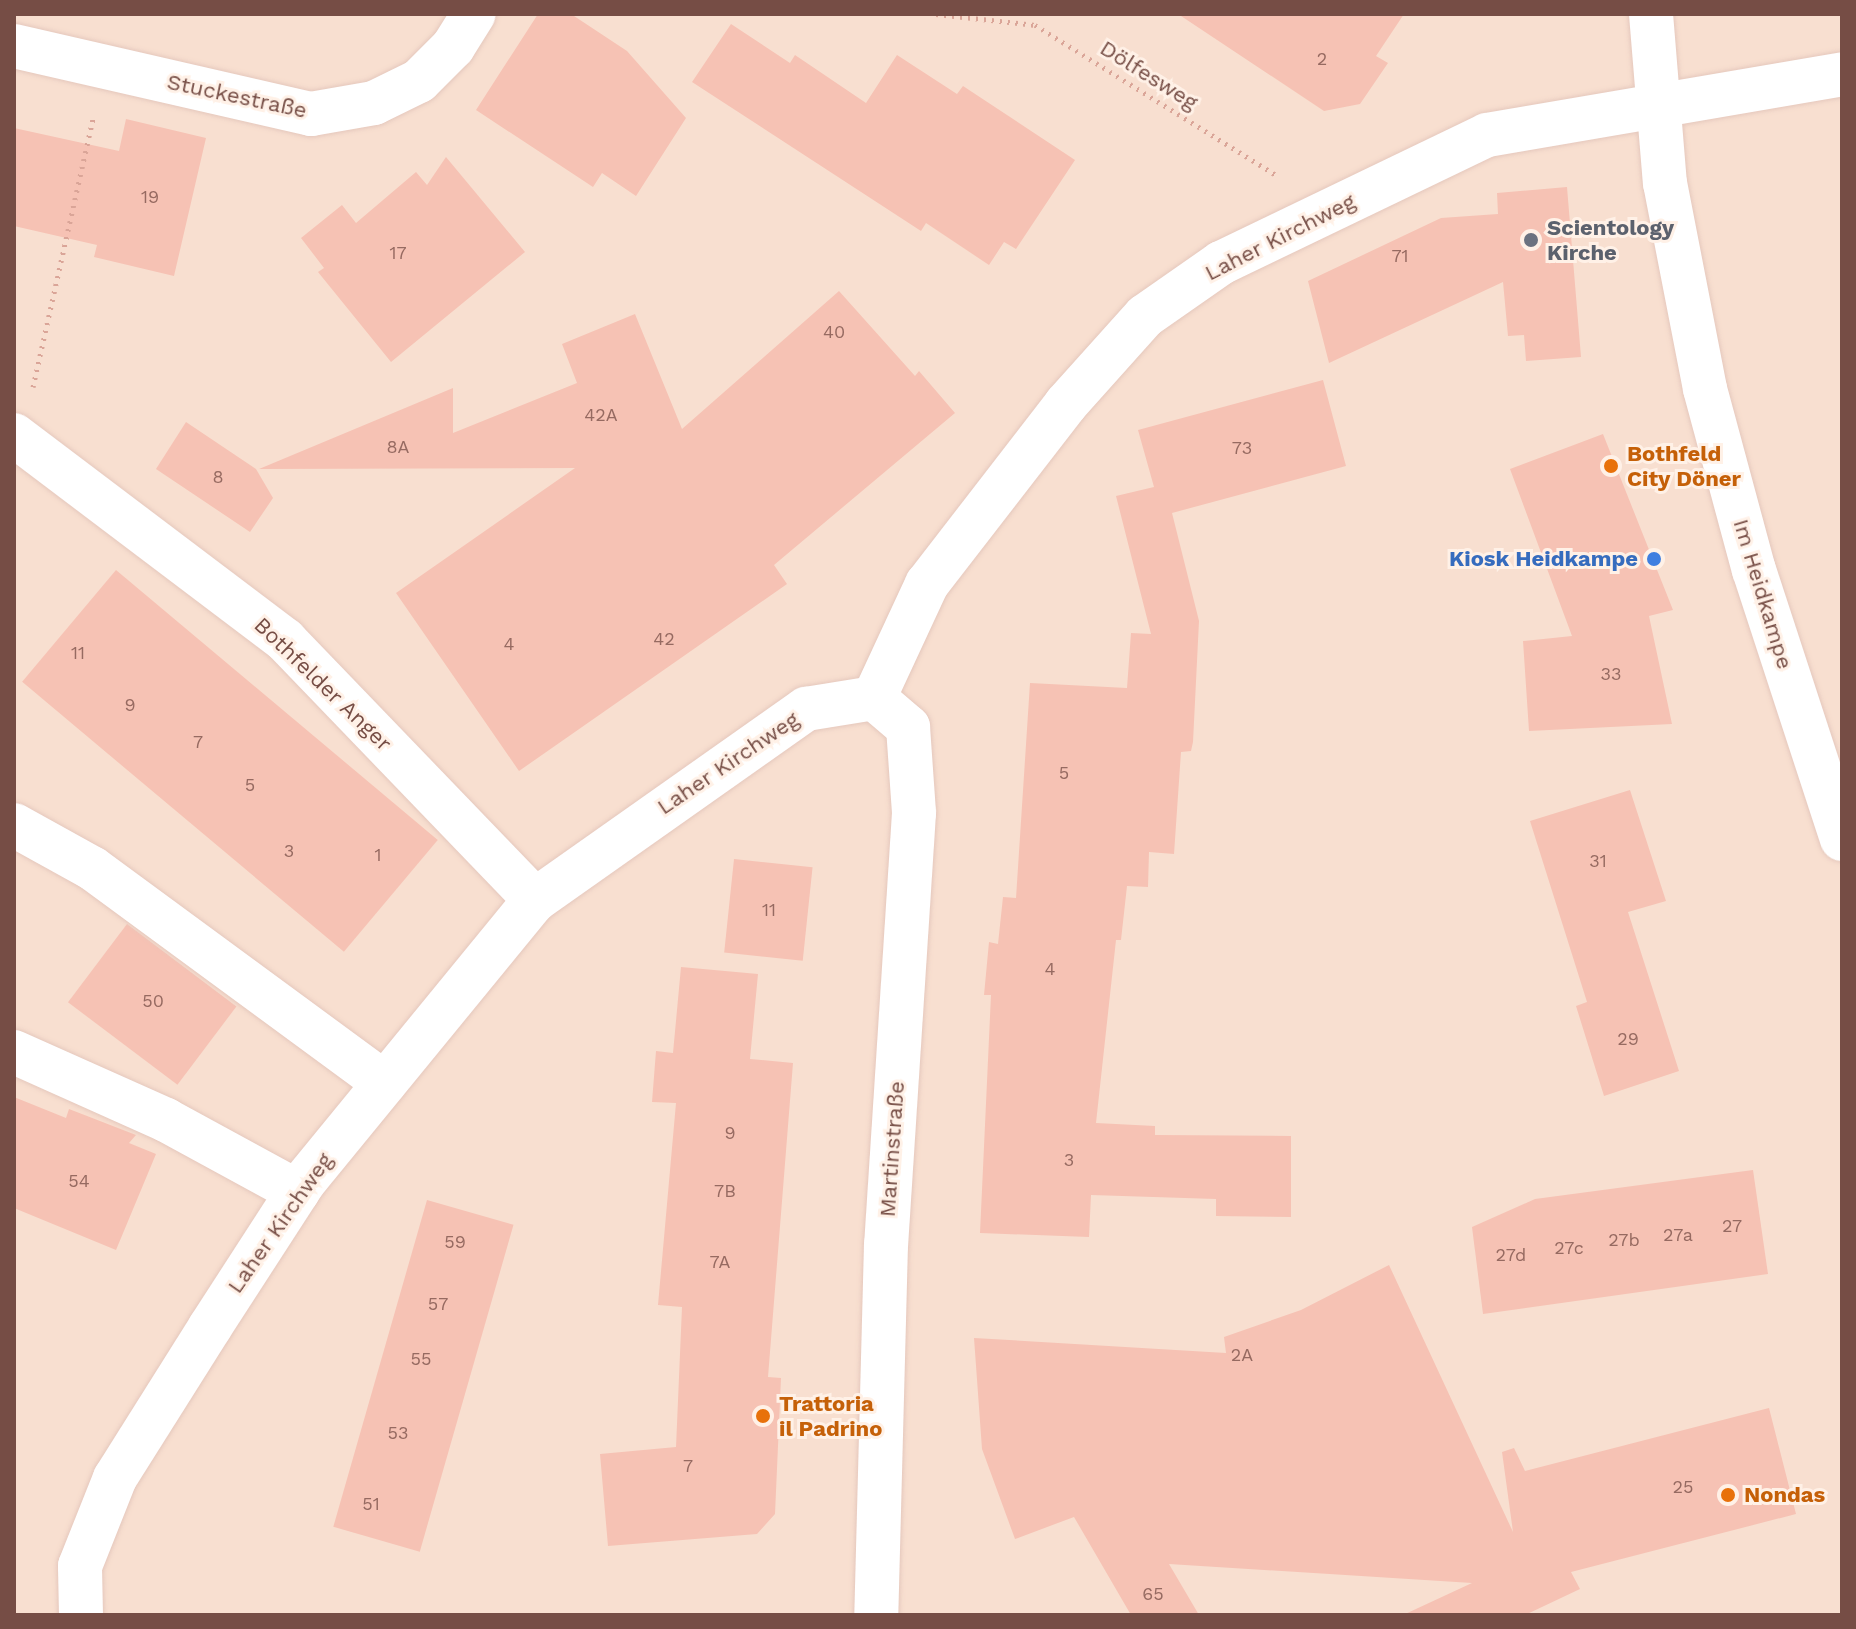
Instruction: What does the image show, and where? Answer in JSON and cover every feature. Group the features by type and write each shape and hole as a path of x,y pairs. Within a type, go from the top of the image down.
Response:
{"street":[{"name":"Stuckestraße","path":"14,46 311,114 374,103 419,81 453,47 474,14"},
{"name":"Im Heidkampe","path":"1651,14 1675,246 1705,389 1754,570 1842,839"},
{"name":"Laher Kirchweg","path":"81,1615 80,1566 115,1478 298,1192 385,1083 535,900 806,709 874,698 927,584 1066,404 1145,316 1221,263 1487,135 1842,74"},
{"name":"Bothfelder Anger","path":"18,436 285,640 535,900"},
{"name":"Martinstraße","path":"874,698 908,727 914,813 886,1244 876,1615"},
{"path":"14,825 92,868 385,1083"},
{"path":"14,1052 166,1120 298,1192"}],"path":[{"name":"Dölfesweg","path":"936,14 1035,25 1250,157 1328,211"},
{"path":"18,436 104,67"}],"shaded area":[{"path":"14,14 1842,14 1842,1615 14,1615"}],"building":[{"path":"538,14 571,14 627,51 686,118 636,196 602,173 593,187 476,110"},
{"path":"1178,14 1404,14 1376,56 1388,63 1360,104 1324,111"},
{"path":"731,24 790,63 795,55 866,103 897,55 957,94 963,86 1075,160 1016,249 1004,242 989,265 926,223 921,231 692,82"},
{"path":"126,119 206,138 174,276 94,257 97,245 14,226 14,128 119,151"},
{"path":"446,157 525,252 391,362 318,272 324,268 301,238 342,205 356,223 416,172 427,185"},
{"path":"1567,187 1581,357 1526,361 1524,335 1508,336 1503,282 1329,363 1308,281 1441,218 1498,214 1497,193"},
{"path":"839,291 915,376 919,371 955,413 774,565 787,584 519,771 396,593 575,468 259,469 453,388 453,433 577,383 562,344 635,314 682,429"},
{"path":"1323,380 1346,466 1172,513 1199,621 1193,742 1191,751 1181,752 1174,854 1149,852 1148,887 1127,886 1121,940 1116,940 1096,1123 1155,1126 1155,1135 1291,1136 1291,1217 1216,1216 1216,1199 1091,1195 1089,1237 980,1233 991,995 984,995 989,942 998,944 1003,897 1016,898 1030,683 1127,688 1131,633 1151,634 1116,496 1154,487 1138,430"},
{"path":"186,422 256,469 273,498 250,532 156,469"},
{"path":"1603,434 1673,610 1649,616 1672,724 1529,731 1523,641 1572,636 1510,469"},
{"path":"116,570 438,840 344,952 22,682"},
{"path":"1630,790 1666,901 1628,912 1679,1071 1604,1096 1576,1006 1587,1002 1530,821"},
{"path":"734,859 813,867 803,961 724,952"},
{"path":"127,924 236,1006 177,1085 68,1002"},
{"path":"681,967 758,974 750,1059 793,1063 768,1377 781,1378 775,1514 757,1534 608,1546 600,1454 676,1447 682,1307 658,1305 676,1103 652,1102 656,1051 673,1053"},
{"path":"14,1097 66,1118 69,1109 136,1135 129,1143 156,1154 116,1250 14,1208"},
{"path":"1753,1170 1768,1274 1483,1314 1472,1227 1535,1199"},
{"path":"427,1200 514,1225 420,1552 333,1527"},
{"path":"1389,1265 1513,1532 1502,1452 1514,1448 1525,1471 1769,1408 1796,1514 1571,1572 1580,1589 1525,1615 1403,1615 1472,1583 1169,1564 1199,1615 1131,1615 1074,1517 1015,1539 982,1449 974,1338 1226,1353 1224,1337 1301,1310"}],"place":[{"name":"Scientology Kirche","path":"1531,240"},
{"name":"Bothfeld City Döner","path":"1611,466"},
{"name":"Kiosk Heidkampe","path":"1654,559"},
{"name":"Trattoria il Padrino","path":"763,1416"},
{"name":"Nondas","path":"1728,1495"}]}
